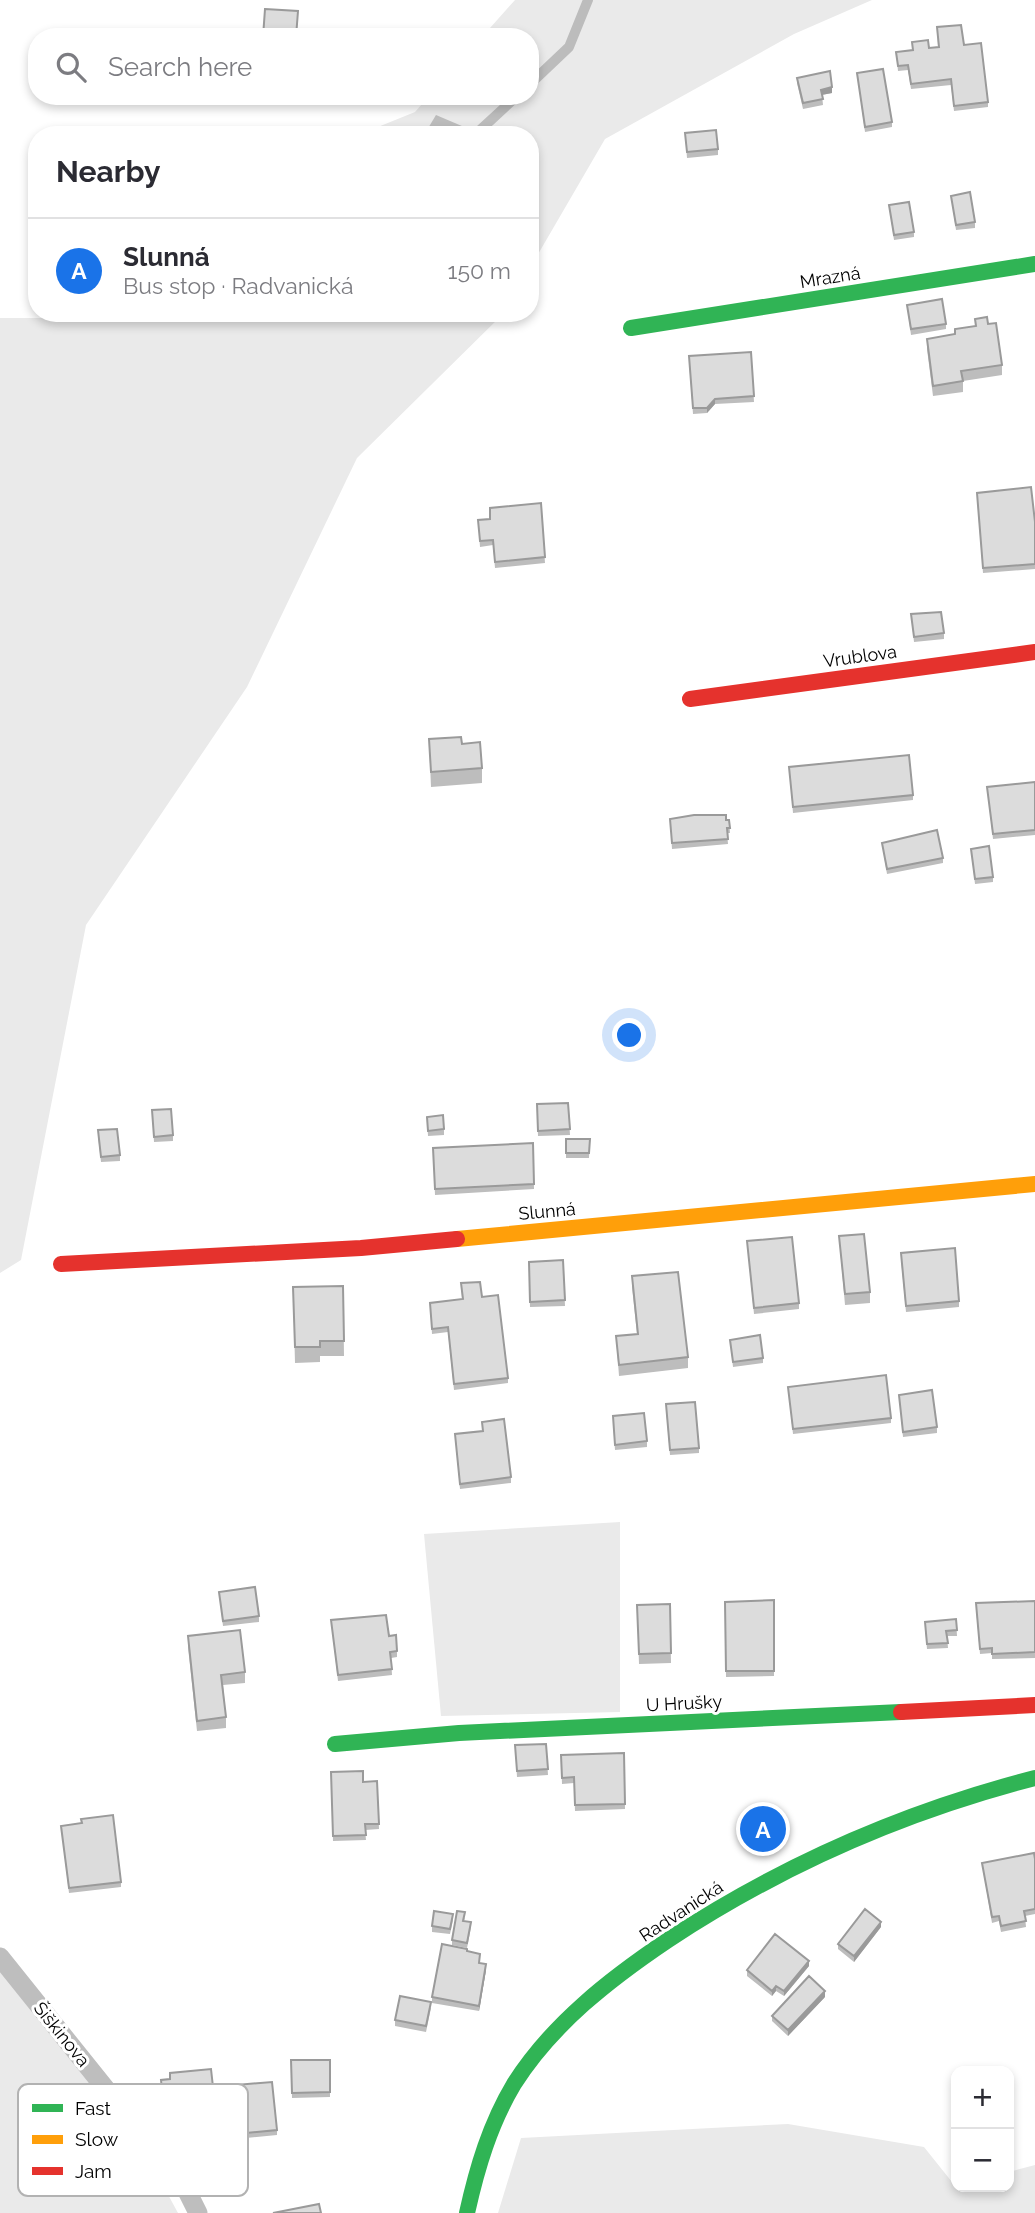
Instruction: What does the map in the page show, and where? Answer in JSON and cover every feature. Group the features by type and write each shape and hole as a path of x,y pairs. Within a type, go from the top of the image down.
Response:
{"street":[{"name":"Mrazná","path":"631,328 1035,264"},
{"name":"Vrublova","path":"691,699 1035,652"},
{"name":"Slunná","path":"61,1264 361,1248 1035,1184"},
{"name":"U Hrušky","path":"335,1744 459,1733 1035,1705"},
{"name":"Radvanická","path":"467,2213 484,2149 511,2089 542,2047 616,1977 726,1903 822,1853 930,1807 1035,1778"}],"lane":[{"name":"Šiškinova","path":"0,1957 102,2084"},
{"name":"Šiškinova","path":"190,2196 198,2213"}],"shaded area":[{"path":"515,0 872,0 794,34 605,139 539,253 539,126 380,126 415,112 421,105 539,105 539,28 490,28"},
{"path":"436,115 462,126 429,126"},
{"path":"0,318 28,318 28,322 495,322 357,458 247,687 86,925 21,1260 0,1273"},
{"path":"620,1522 620,1712 441,1716 424,1534"},
{"path":"0,1965 90,2084 18,2084 18,2196 169,2196 178,2213 0,2213"},
{"path":"788,2124 924,2147 951,2181 951,2192 1014,2192 1014,2171 1035,2165 1035,2213 498,2213 521,2138"}],"building":[{"path":"265,9 298,11 297,28 264,28"},
{"path":"961,25 964,45 981,43 988,102 954,106 951,79 911,84 908,65 898,66 896,52 913,50 912,42 928,40 929,48 939,47 937,27"},
{"path":"883,69 892,122 865,127 857,73"},
{"path":"830,71 832,87 821,90 823,99 803,103 797,78"},
{"path":"716,130 718,149 687,152 685,133"},
{"path":"970,192 975,222 956,225 951,196"},
{"path":"909,202 914,232 894,235 889,205"},
{"path":"942,299 946,324 911,329 907,305"},
{"path":"987,317 988,324 996,323 1002,365 961,371 963,381 933,386 927,339 955,334 955,329 976,326 975,319"},
{"path":"751,352 754,396 715,399 707,408 693,408 689,356"},
{"path":"1031,487 1035,522 1035,564 983,568 977,493"},
{"path":"541,503 545,557 495,562 493,540 480,541 478,520 490,519 490,508"},
{"path":"941,612 944,633 914,637 911,614"},
{"path":"461,737 462,744 480,742 482,768 431,772 429,739"},
{"path":"909,755 913,795 793,807 789,767"},
{"path":"1035,782 1035,830 993,834 987,787"},
{"path":"694,815 726,815 730,828 727,828 728,839 672,843 670,819"},
{"path":"937,830 943,858 887,869 882,843"},
{"path":"989,846 993,877 975,879 971,849"},
{"path":"568,1103 570,1129 538,1131 537,1104"},
{"path":"171,1109 173,1135 154,1137 152,1110"},
{"path":"443,1115 444,1129 428,1131 427,1117"},
{"path":"117,1129 120,1155 101,1157 98,1130"},
{"path":"566,1139 590,1139 589,1153 566,1153"},
{"path":"533,1143 534,1184 435,1189 433,1148"},
{"path":"864,1234 870,1292 845,1294 839,1236"},
{"path":"792,1237 799,1303 754,1308 747,1241"},
{"path":"955,1248 959,1301 906,1306 901,1253"},
{"path":"563,1260 565,1300 530,1302 529,1262"},
{"path":"678,1272 688,1357 619,1365 616,1336 638,1334 632,1276"},
{"path":"480,1282 482,1297 498,1295 508,1378 454,1384 448,1327 432,1329 430,1303 463,1299 461,1283"},
{"path":"343,1286 344,1341 320,1341 320,1347 295,1347 293,1287"},
{"path":"760,1335 763,1358 733,1362 730,1340"},
{"path":"886,1375 891,1418 793,1429 788,1387"},
{"path":"932,1390 937,1427 903,1432 899,1395"},
{"path":"695,1402 699,1448 670,1450 666,1404"},
{"path":"644,1413 647,1441 615,1445 613,1416"},
{"path":"504,1419 511,1477 460,1484 455,1434 483,1431 482,1422"},
{"path":"255,1587 259,1616 223,1621 219,1592"},
{"path":"774,1600 774,1671 726,1671 725,1602"},
{"path":"1035,1601 1035,1652 992,1654 992,1648 980,1649 976,1603"},
{"path":"670,1604 671,1653 639,1654 637,1605"},
{"path":"386,1615 389,1636 396,1635 397,1651 390,1652 392,1669 338,1675 331,1620"},
{"path":"956,1619 957,1630 946,1631 948,1643 927,1644 925,1622"},
{"path":"240,1630 245,1672 221,1675 226,1717 197,1721 188,1636"},
{"path":"546,1744 548,1769 517,1771 515,1745"},
{"path":"624,1753 625,1804 575,1805 574,1777 562,1778 561,1755"},
{"path":"363,1771 363,1782 377,1781 379,1824 365,1824 366,1835 333,1836 331,1772"},
{"path":"113,1815 121,1882 69,1888 61,1826 82,1823 81,1819"},
{"path":"1034,1853 1035,1909 1024,1911 1026,1921 1001,1926 999,1916 992,1917 982,1863"},
{"path":"865,1909 881,1922 854,1956 838,1944"},
{"path":"434,1911 453,1914 450,1929 432,1926"},
{"path":"457,1911 465,1912 463,1921 471,1922 467,1943 452,1940"},
{"path":"775,1934 809,1961 784,1991 776,1986 772,1991 747,1970"},
{"path":"442,1944 480,1954 479,1963 486,1964 479,2006 432,1997"},
{"path":"809,1976 825,1991 788,2030 772,2016"},
{"path":"400,1996 431,2002 426,2026 395,2020"},
{"path":"291,2060 330,2060 330,2092 292,2093"},
{"path":"211,2069 213,2084 161,2084 161,2080 170,2079 170,2073"},
{"path":"272,2082 277,2130 248,2133 248,2084"},
{"path":"319,2204 321,2213 273,2213"}],"waterway":[{"path":"539,75 569,47 588,0"},
{"path":"484,126 507,105"}],"traffic: fast":[{"path":"631,328 1035,264"},
{"path":"335,1744 459,1733 901,1712"},
{"path":"467,2213 485,2147 514,2084 529,2062 564,2022 604,1987 668,1940 711,1913 799,1865 891,1824 1035,1778"}],"traffic: slow":[{"path":"457,1239 1035,1184"}],"traffic: jam":[{"path":"690,699 1035,652"},
{"path":"61,1264 361,1248 457,1239"},
{"path":"901,1712 1035,1705"}],"place":[{"name":"Slunná","path":"763,1829"}]}
